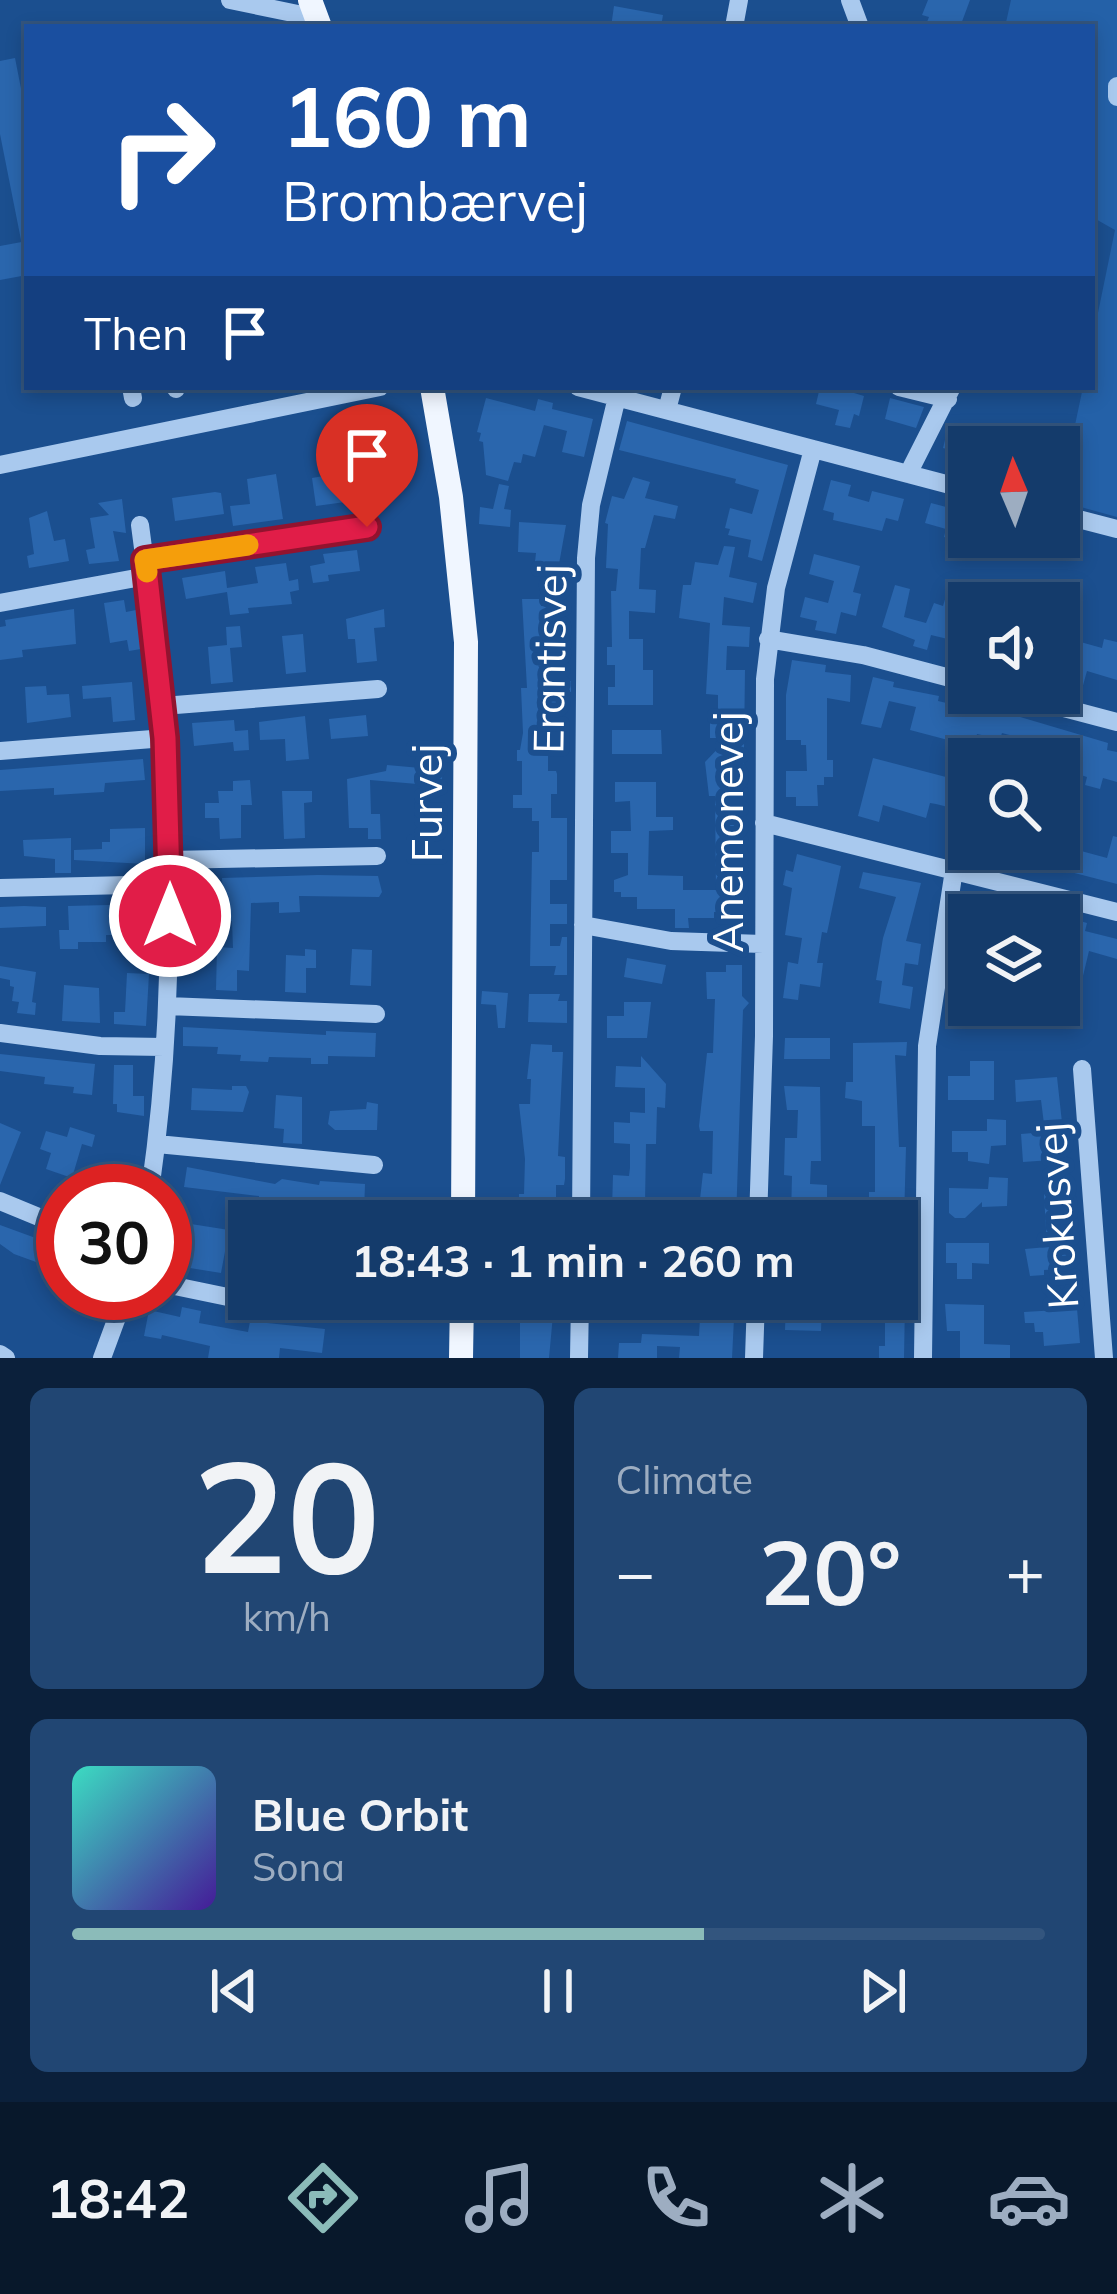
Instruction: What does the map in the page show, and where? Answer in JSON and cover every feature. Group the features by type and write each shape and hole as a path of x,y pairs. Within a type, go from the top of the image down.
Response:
{"main road":[{"name":"Furvej","path":"433,390 451,497 466,643 463,1200"},
{"path":"460,1358 461,1320"}],"street":[{"path":"230,0 316,15"},
{"path":"1117,86 1117,97"},
{"path":"0,465 365,390"},
{"path":"590,390 948,484"},
{"path":"667,410 672,390"},
{"path":"908,474 950,393"},
{"name":"Erantisvej","path":"580,1200 586,558 591,505 617,397"},
{"name":"Anemonevej","path":"758,1200 768,639 776,588 813,449"},
{"path":"1080,519 1117,529"},
{"path":"140,525 163,706 170,860 167,1006 154,1164"},
{"path":"0,603 146,568 367,527"},
{"path":"768,639 862,655 948,678"},
{"path":"163,706 378,689"},
{"path":"1080,712 1117,722"},
{"path":"0,751 165,738"},
{"path":"764,823 948,869"},
{"path":"170,860 377,856"},
{"path":"923,1358 927,1046 954,870 1117,913"},
{"path":"0,888 170,884"},
{"path":"584,925 671,941 764,944"},
{"path":"167,1006 376,1014"},
{"path":"0,1033 100,1046 164,1047"},
{"name":"Krokusvej","path":"1082,1069 1104,1358"},
{"path":"157,1144 374,1165"},
{"path":"0,1201 36,1216"},
{"path":"192,1289 228,1296"},
{"path":"102,1358 116,1320"},
{"path":"579,1358 580,1320"},
{"path":"754,1358 755,1320"}],"shaded area":[{"path":"1011,0 1117,0 1117,517 1080,507 1080,426 1075,426 1082,390 1095,390 1095,327 1115,230 1095,219 1095,24 1006,24"}],"building":[{"path":"928,0 970,0 961,24 926,24 929,17 922,15"},
{"path":"614,6 663,15 662,24 611,24"},
{"path":"15,58 24,104 24,240 0,134 0,61"},
{"path":"24,242 24,276 0,280 0,246"},
{"path":"819,390 864,396 850,428 835,425 839,410 816,404"},
{"path":"486,398 535,411 538,399 553,403 552,409 593,419 584,457 562,452 567,431 544,425 535,457 523,454 521,463 514,462 508,481 486,475 483,442 477,432"},
{"path":"890,398 924,407 916,428 885,419"},
{"path":"627,421 788,465 762,561 748,557 751,540 728,535 730,529 725,528 730,508 752,514 759,490 735,483 736,479 619,450"},
{"path":"361,462 367,499 316,506 312,478 341,473 340,466"},
{"path":"276,474 283,519 233,526 230,506 250,504 247,479"},
{"path":"633,477 650,482 645,498 678,506 675,519 654,515 645,548 641,548 639,589 656,590 655,613 629,611 629,639 643,639 643,670 653,670 653,705 608,705 608,687 615,687 615,665 607,665 607,647 612,647 611,591 616,591 618,569 606,568 605,523 612,496 624,499"},
{"path":"831,480 851,485 848,496 869,502 872,491 904,499 898,521 886,518 882,531 833,520 834,513 823,510"},
{"path":"499,484 509,486 504,509 511,510 510,527 479,524 480,507 493,509"},
{"path":"221,493 224,514 175,521 172,498"},
{"path":"122,499 126,533 113,531 119,561 89,564 86,550 95,548 90,518 109,515 98,503"},
{"path":"931,503 948,507 948,538 944,537 946,529 925,523"},
{"path":"47,511 54,541 65,539 69,561 29,568 27,556 34,554 29,518"},
{"path":"519,522 566,525 559,564 535,562 536,553 518,552"},
{"path":"724,546 735,547 729,577 757,583 753,603 724,597 722,625 750,627 749,647 727,646 726,670 745,670 743,827 737,827 741,877 734,877 733,912 688,918 689,928 675,928 675,909 637,909 637,897 614,892 614,880 628,875 628,853 611,853 611,831 631,831 630,801 615,802 615,782 656,782 656,817 673,817 673,830 649,831 648,875 683,876 683,890 716,890 715,796 709,796 705,762 728,738 710,738 710,723 718,722 718,695 706,694 710,623 679,618 683,585 691,585 695,562 718,565"},
{"path":"357,550 360,571 328,575 329,581 313,583 310,566 325,563 323,554"},
{"path":"814,554 860,566 853,592 861,594 856,616 841,612 836,634 815,630 817,621 800,617 805,597 828,603 834,581 809,574"},
{"path":"286,563 289,581 298,579 299,590 290,592 292,604 248,608 249,613 230,615 227,592 186,599 182,578 225,571 227,588 258,583 255,567"},
{"path":"895,585 910,589 904,617 926,623 934,603 943,606 948,589 948,639 931,635 927,650 882,627"},
{"path":"522,599 541,599 541,606 563,606 563,632 569,631 569,648 560,648 560,681 571,681 571,692 561,692 557,732 548,732 548,771 557,774 551,818 567,818 567,880 550,880 550,904 567,904 567,924 550,924 550,946 560,946 562,937 567,937 567,975 554,975 556,966 530,966 532,852 539,852 539,821 532,821 532,808 513,808 513,795 522,795 522,761 517,761 517,750 523,733 521,688 527,688"},
{"path":"124,600 126,612 136,610 141,649 129,651 127,640 110,643 104,603"},
{"path":"74,609 76,644 22,650 23,657 0,660 0,627 6,626 5,620"},
{"path":"384,609 385,627 374,628 377,661 357,663 355,639 348,639 346,619"},
{"path":"240,626 242,647 230,648 233,682 211,684 208,647 227,645 226,627"},
{"path":"303,634 306,672 286,674 282,636"},
{"path":"1104,639 1117,642 1117,680 1087,671 1082,689 1080,642 1102,648"},
{"path":"792,660 851,675 850,702 827,698 827,760 833,760 833,777 824,777 824,785 817,785 818,806 796,806 796,797 786,797 786,771 807,771 806,745 801,740 786,740"},
{"path":"873,677 894,682 893,687 939,696 938,701 948,703 948,714 1010,714 1108,743 1107,750 1117,752 1117,782 1103,778 1100,789 1085,785 1087,777 1080,775 1080,738 1021,738 1002,733 1000,738 977,734 976,738 948,740 910,730 916,707 889,701 881,728 861,724"},
{"path":"132,682 135,720 113,722 111,697 83,699 82,686"},
{"path":"46,686 47,695 69,694 71,717 27,723 25,687"},
{"path":"366,715 368,736 331,739 329,719"},
{"path":"305,716 309,759 286,761 285,739 260,740 259,722"},
{"path":"234,720 235,731 248,730 249,750 234,751 233,742 194,746 192,723"},
{"path":"612,730 661,730 662,754 612,754"},
{"path":"873,758 948,778 948,807 930,803 926,818 883,805 879,822 858,816"},
{"path":"143,759 145,780 105,783 104,792 0,791 0,770"},
{"path":"387,765 443,770 441,786 370,780 371,814 380,814 381,839 368,839 368,828 349,828 347,779 386,771"},
{"path":"250,780 252,805 241,805 241,838 220,839 219,818 205,818 205,803 219,803 218,791 233,791 233,781"},
{"path":"282,791 312,791 312,802 304,803 305,838 284,839"},
{"path":"145,828 145,864 74,860 74,850 102,849 102,842 110,842 110,829"},
{"path":"1113,836 1117,837 1117,884 1063,870 1080,870 1080,851 1107,858"},
{"path":"71,838 71,873 55,873 55,859 24,856 23,840"},
{"path":"797,854 841,866 827,933 822,932 817,963 823,963 820,987 800,984 798,1000 783,998 788,962 798,964 802,938 785,935 792,888 783,885 786,870 793,872"},
{"path":"863,872 921,883 906,941 921,944 918,965 905,963 902,985 913,987 910,1009 879,1003 882,981 876,980 896,897 859,888"},
{"path":"378,876 382,892 379,897 299,896 300,912 279,913 279,902 251,903 249,971 237,970 237,991 216,990 217,947 233,948 232,921 224,922 222,878"},
{"path":"149,904 150,925 123,925 123,935 106,935 106,942 78,942 78,949 60,949 59,930 69,930 68,906"},
{"path":"0,907 46,907 46,926 0,928"},
{"path":"1080,921 1087,923 1085,931 1117,939 1117,959 1089,951 1082,980"},
{"path":"305,949 316,950 316,968 306,968 306,993 285,992 286,955 305,956"},
{"path":"352,949 372,950 371,986 350,985"},
{"path":"627,958 666,965 662,984 624,977"},
{"path":"726,965 742,965 742,996 749,1003 743,1010 737,1200 700,1200 703,1173 712,1174 713,1131 700,1131 699,1126 707,1053 713,1053 715,999 707,999 706,972 726,972"},
{"path":"0,966 36,972 35,1015 17,1013 14,987 10,980 0,978"},
{"path":"127,973 149,974 146,1026 114,1024 114,1012 125,1012"},
{"path":"64,985 99,988 100,1023 62,1021"},
{"path":"482,991 508,993 505,1028 498,1028 496,1005 481,1004"},
{"path":"529,994 560,994 558,1001 567,1001 567,1023 528,1022"},
{"path":"624,1002 651,1002 647,1038 607,1038 607,1016 624,1016"},
{"path":"183,1027 376,1033 375,1057 328,1056 328,1064 311,1064 311,1058 240,1061 241,1055 217,1054 218,1047 183,1046"},
{"path":"785,1038 830,1038 830,1059 784,1059"},
{"path":"907,1042 906,1056 895,1055 899,1147 906,1147 905,1200 869,1200 869,1192 875,1192 875,1126 862,1126 862,1101 845,1098 846,1082 853,1082 853,1043"},
{"path":"531,1044 552,1045 552,1052 563,1052 558,1156 565,1157 565,1179 564,1185 556,1185 556,1200 519,1200 519,1194 524,1194 525,1159 519,1104 530,1104 531,1079 527,1079"},
{"path":"0,1054 95,1064 92,1095 73,1093 74,1087 44,1084 45,1077 0,1071"},
{"path":"641,1056 666,1084 665,1108 657,1107 656,1144 646,1144 645,1200 612,1200 613,1175 629,1176 630,1168 630,1144 614,1143 614,1122 630,1123 630,1112 645,1113 645,1088 615,1087 616,1066 641,1067"},
{"path":"970,1061 994,1061 994,1100 948,1100 948,1076 970,1076"},
{"path":"114,1065 133,1065 133,1096 144,1096 144,1116 117,1112"},
{"path":"1057,1077 1066,1159 1023,1162 1021,1134 1045,1132 1041,1100 1016,1102 1015,1080"},
{"path":"232,1086 246,1086 249,1092 243,1112 191,1110 192,1088 232,1090"},
{"path":"784,1086 820,1087 821,1161 811,1161 810,1184 827,1185 827,1197 836,1200 791,1200 792,1176 784,1175 785,1138 797,1138 798,1110 787,1110"},
{"path":"276,1095 302,1097 302,1144 283,1143 284,1129 274,1128"},
{"path":"367,1102 378,1104 377,1130 335,1130 328,1124 330,1111 366,1109"},
{"path":"987,1119 1006,1120 1006,1145 991,1146 989,1164 968,1161 968,1152 952,1152 952,1131 987,1131"},
{"path":"0,1123 21,1132 0,1185"},
{"path":"70,1127 95,1135 92,1147 82,1144 76,1164 48,1164 51,1153 40,1149 46,1131 67,1137"},
{"path":"192,1168 275,1184 282,1179 319,1185 320,1181 365,1184 364,1200 259,1200 259,1196 192,1188"},
{"path":"989,1177 1008,1178 1007,1206 982,1207 982,1202 965,1218 949,1213 949,1188 988,1189"},
{"path":"1065,1185 1074,1268 1030,1276 1025,1249 1047,1247 1044,1194 1047,1187"},
{"path":"192,1224 228,1230 221,1273 192,1268"},
{"path":"0,1225 36,1238 36,1262 14,1254 0,1244"},
{"path":"946,1243 989,1243 989,1264 972,1263 972,1279 957,1279 957,1263 946,1263"},
{"path":"1076,1297 1080,1343 1044,1346 1043,1332 1035,1332 1034,1323 1025,1323 1024,1312 1058,1310 1057,1298"},
{"path":"945,1304 984,1305 984,1344 1010,1345 1010,1358 960,1358 960,1331 947,1331"},
{"path":"192,1309 201,1311 199,1323 248,1332 250,1320 325,1329 322,1353 280,1348 279,1358 208,1358 210,1346 162,1335 161,1339 144,1336 147,1320 192,1320"},
{"path":"520,1320 553,1320 549,1358 520,1358"},
{"path":"700,1320 734,1320 732,1358 679,1358 680,1347 657,1346 657,1358 618,1358 619,1343 641,1343 642,1334 699,1336"},
{"path":"785,1320 821,1320 821,1331 785,1330"},
{"path":"905,1320 904,1358 879,1358 879,1346 885,1346 885,1323 867,1323"}],"slow traffic":[{"path":"147,572 145,560 248,545"}],"route":[{"path":"170,916 163,706 145,560 367,527"}]}
